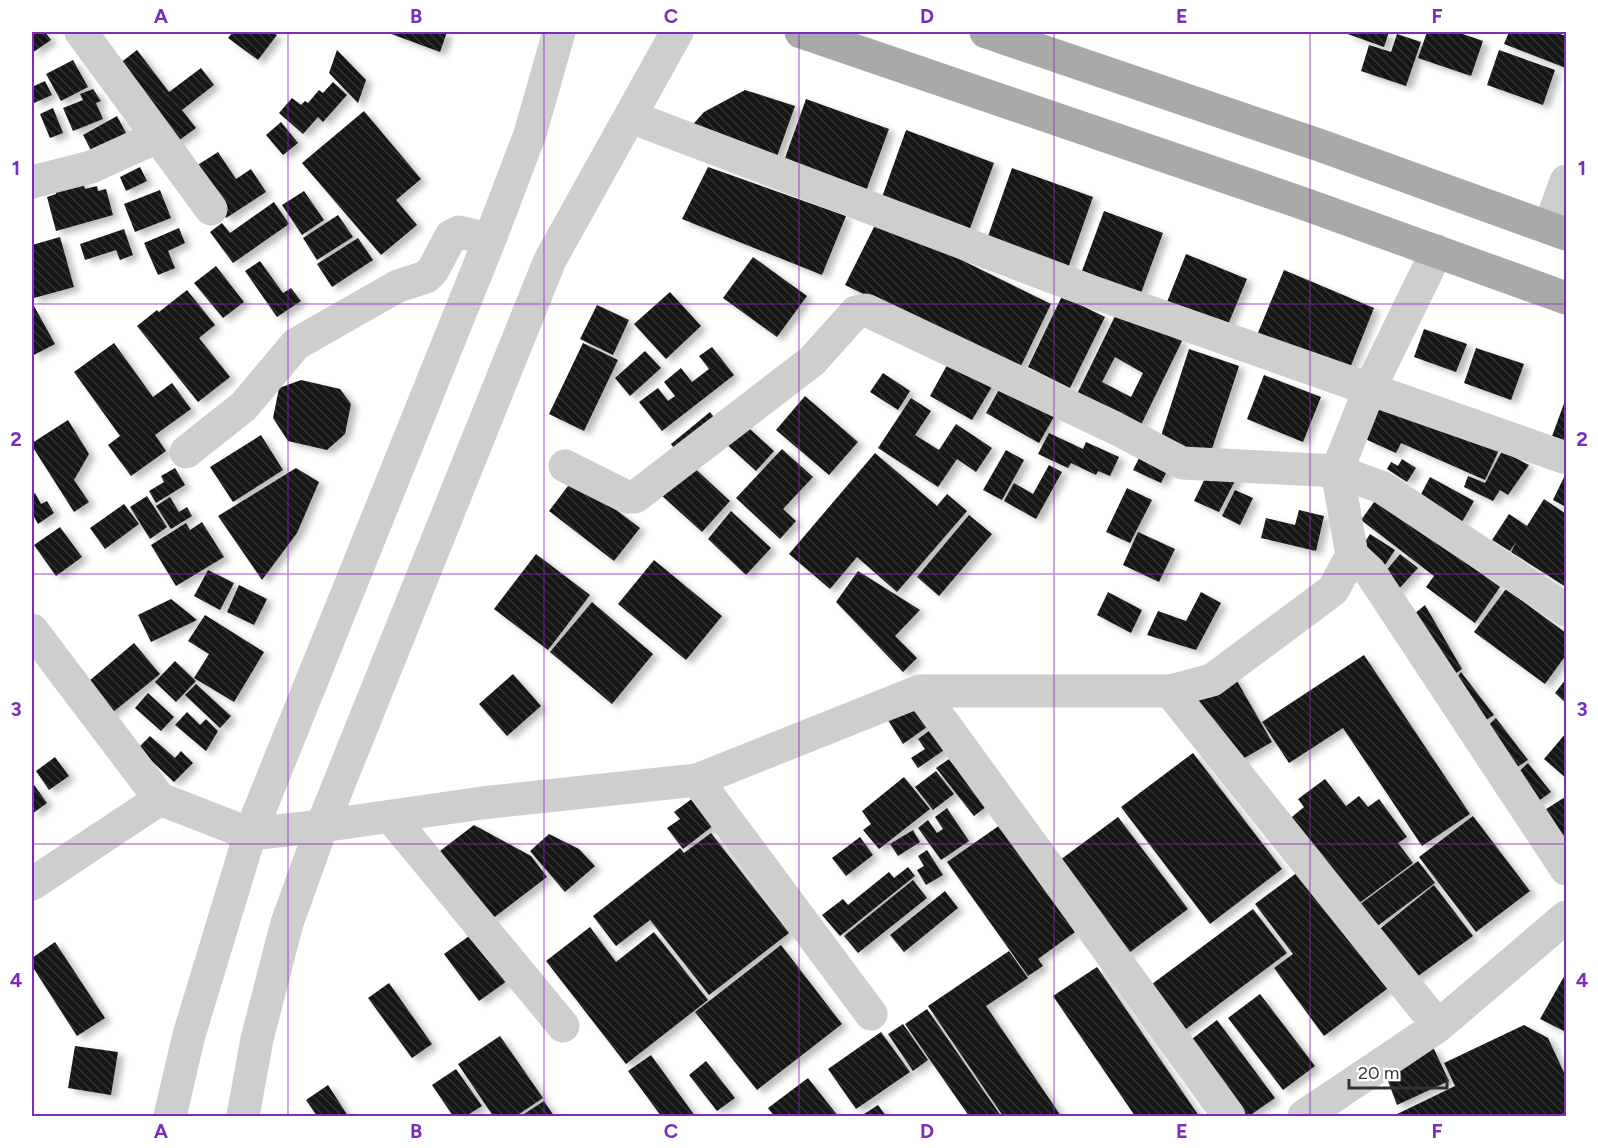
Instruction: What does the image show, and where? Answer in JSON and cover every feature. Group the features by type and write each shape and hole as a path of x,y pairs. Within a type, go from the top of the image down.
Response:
{"main road":[{"path":"801,32 1437,251 1566,298"},
{"path":"986,32 1319,145 1558,231"}],"street":[{"path":"81,32 211,209"},
{"path":"170,1116 189,1035 250,834 490,239 530,134 559,32"},
{"path":"243,1116 257,1039 286,923 322,826 550,260 677,32"},
{"path":"631,117 1087,290 1566,458"},
{"path":"32,182 91,166 157,136"},
{"path":"1558,231 1566,181"},
{"path":"186,453 244,406 296,344 398,286 426,277 433,270 451,236 459,232 490,239"},
{"path":"1437,251 1370,388 1337,471 1352,555 1370,572 1566,869"},
{"path":"565,466 627,497 635,497 812,361 856,312 866,310 1115,428 1182,463 1337,471 1383,488 1566,610"},
{"path":"32,630 160,799 250,834 391,817 482,803 698,780 920,691 1170,691 1212,680 1324,597 1333,590 1352,555"},
{"path":"920,691 1229,1116"},
{"path":"1170,691 1438,1026"},
{"path":"698,780 870,1014"},
{"path":"32,884 160,799"},
{"path":"391,817 563,1026"},
{"path":"1304,1116 1438,1026 1566,917"}],"building":[{"path":"32,32 45,32 51,40 32,53"},
{"path":"233,32 271,32 277,35 258,60 228,38"},
{"path":"386,32 447,32 440,52"},
{"path":"1342,32 1389,32 1384,47"},
{"path":"1427,32 1457,32 1483,41 1471,76 1418,58"},
{"path":"1509,32 1554,32 1566,36 1566,68 1504,44"},
{"path":"1397,34 1421,42 1406,86 1361,71 1369,45 1391,52"},
{"path":"137,50 169,92 201,68 214,85 182,110 196,128 174,144 115,67"},
{"path":"337,50 366,80 358,103 329,73"},
{"path":"1499,50 1555,70 1543,105 1487,85"},
{"path":"73,60 88,87 61,101 46,74"},
{"path":"45,81 52,95 34,103 32,87"},
{"path":"333,82 347,95 323,122 318,117 303,134 279,113 292,98 301,105 305,101 308,103 319,90 323,93"},
{"path":"93,89 101,101 96,103 103,119 73,131 63,108 83,100 80,94"},
{"path":"745,90 795,106 775,162 688,130 704,112"},
{"path":"806,99 889,129 866,191 784,161"},
{"path":"53,108 63,133 50,138 40,114"},
{"path":"364,111 421,179 396,200 417,225 381,255 302,163"},
{"path":"117,116 127,135 93,154 83,135"},
{"path":"281,122 298,143 283,155 266,135"},
{"path":"906,130 994,163 969,231 881,200"},
{"path":"218,152 236,179 251,169 266,192 226,218 193,168"},
{"path":"140,167 147,181 126,191 120,177"},
{"path":"708,167 846,216 822,275 682,219"},
{"path":"1012,168 1093,197 1068,268 987,239"},
{"path":"82,180 85,189 97,186 98,191 106,189 113,215 56,231 47,197 56,194 55,187"},
{"path":"160,190 171,218 135,232 124,204"},
{"path":"304,191 324,220 302,235 282,205"},
{"path":"274,202 289,224 233,263 210,232 222,223 230,233"},
{"path":"1104,211 1163,233 1141,293 1082,271"},
{"path":"338,215 353,237 317,260 303,238"},
{"path":"878,219 1051,304 1019,370 845,285"},
{"path":"179,228 185,243 168,251 175,268 158,275 144,243"},
{"path":"124,229 133,255 120,260 116,250 85,260 80,244"},
{"path":"60,237 74,287 34,298 32,245"},
{"path":"358,238 373,260 332,287 317,264"},
{"path":"1186,254 1247,279 1227,327 1167,302"},
{"path":"753,257 807,296 777,337 723,298"},
{"path":"260,261 283,293 291,288 301,301 277,317 245,271"},
{"path":"216,266 244,302 223,318 194,283"},
{"path":"1284,270 1374,308 1348,373 1257,335"},
{"path":"187,290 215,325 199,338 230,377 198,402 137,326"},
{"path":"670,292 701,326 666,359 634,324"},
{"path":"1062,296 1105,317 1070,388 1028,367"},
{"path":"597,305 629,320 613,355 580,339"},
{"path":"34,306 55,344 32,356 32,308"},
{"path":"1118,310 1182,341 1140,427 1076,396","holes":["1115,357 1143,373 1131,397 1102,382"]},
{"path":"1424,329 1467,344 1456,372 1414,357"},
{"path":"114,343 153,397 172,383 191,409 155,435 166,451 131,476 108,445 120,436 74,372"},
{"path":"583,343 618,360 584,431 549,414"},
{"path":"712,347 734,375 662,431 639,402 658,388 668,401 675,396 664,382 681,368 692,382 709,369 699,356"},
{"path":"1476,348 1524,364 1511,400 1464,383"},
{"path":"1189,349 1239,366 1210,455 1160,439"},
{"path":"645,351 661,368 630,396 615,378"},
{"path":"952,356 996,380 972,420 930,396"},
{"path":"883,373 910,391 898,410 870,392"},
{"path":"1264,375 1321,397 1303,442 1247,419"},
{"path":"301,380 340,389 351,404 345,434 327,450 288,441 273,418 279,388"},
{"path":"1002,384 1055,415 1039,443 986,413"},
{"path":"805,396 858,442 829,475 776,430"},
{"path":"911,398 931,411 915,435 939,450 956,424 992,448 976,472 957,459 938,487 878,448"},
{"path":"1566,398 1566,444 1551,439"},
{"path":"1382,399 1499,450 1485,480 1401,443 1396,453 1365,439"},
{"path":"710,412 722,427 681,458 671,444"},
{"path":"68,420 89,454 74,480 89,502 74,512 32,446 32,443"},
{"path":"741,421 774,451 756,471 723,441"},
{"path":"1049,433 1083,449 1086,442 1119,457 1110,476 1098,471 1096,475 1071,463 1068,468 1038,454"},
{"path":"261,435 283,470 233,502 210,467"},
{"path":"782,449 813,477 783,509 796,521 780,539 736,498"},
{"path":"1006,450 1024,460 1002,500 983,490"},
{"path":"1143,450 1171,463 1161,483 1133,470"},
{"path":"1502,451 1529,465 1508,495 1500,490 1493,501 1464,487 1468,476 1485,483"},
{"path":"875,453 937,506 947,494 967,511 897,592 857,557 830,589 789,554"},
{"path":"1402,459 1416,468 1407,482 1387,469 1391,462 1398,466"},
{"path":"689,463 730,501 702,532 660,494"},
{"path":"1049,465 1062,472 1036,519 1004,501 1014,483 1033,494"},
{"path":"175,468 185,485 156,503 149,491 164,482 161,476"},
{"path":"296,468 319,482 297,533 262,580 218,516"},
{"path":"1208,472 1238,475 1219,512 1194,501"},
{"path":"1566,473 1566,507 1553,500"},
{"path":"1430,477 1474,501 1462,522 1419,498"},
{"path":"574,478 640,528 614,561 549,511"},
{"path":"1127,488 1152,500 1130,543 1106,532"},
{"path":"1235,490 1253,498 1240,525 1222,516"},
{"path":"35,493 41,504 47,501 54,513 38,524 32,513 32,495"},
{"path":"147,496 167,527 150,539 130,507"},
{"path":"170,497 179,512 187,507 192,516 171,529 156,506"},
{"path":"1377,498 1500,587 1475,623 1426,587 1434,576 1361,520"},
{"path":"1544,499 1566,514 1566,587 1511,552 1516,542 1510,551 1492,540 1509,514 1527,526"},
{"path":"124,504 139,524 105,549 90,528"},
{"path":"1299,510 1324,516 1316,551 1261,538 1266,518 1295,525"},
{"path":"731,511 771,548 746,575 708,539"},
{"path":"969,515 992,534 939,596 917,577"},
{"path":"202,522 224,557 176,586 151,545 186,523 190,530"},
{"path":"60,527 82,557 56,576 34,545"},
{"path":"1138,532 1175,549 1159,582 1123,565"},
{"path":"1370,534 1395,550 1381,571 1356,556"},
{"path":"536,554 590,595 548,650 494,609"},
{"path":"1400,554 1418,568 1396,592 1381,577"},
{"path":"654,560 722,616 686,660 618,604"},
{"path":"208,570 234,583 220,610 194,596"},
{"path":"858,571 920,610 895,636 917,658 903,672 836,602"},
{"path":"239,585 267,599 254,625 227,612"},
{"path":"1506,589 1566,633 1566,655 1545,684 1474,632"},
{"path":"1108,592 1142,610 1131,633 1097,615"},
{"path":"1201,592 1221,603 1196,650 1147,635 1158,611 1186,621"},
{"path":"171,599 197,620 151,642 138,615"},
{"path":"592,602 653,654 612,704 550,652"},
{"path":"1425,605 1462,669 1445,681 1413,615"},
{"path":"205,615 264,652 234,702 194,678 209,654 188,641"},
{"path":"134,643 160,674 107,717 82,687"},
{"path":"1364,655 1470,814 1422,846 1343,728 1289,763 1262,722"},
{"path":"175,661 196,681 176,702 155,682"},
{"path":"1461,672 1494,715 1478,725 1449,688"},
{"path":"513,674 541,706 507,736 479,704"},
{"path":"1233,674 1272,742 1234,764 1194,696"},
{"path":"1566,679 1566,703 1555,693"},
{"path":"196,684 231,716 220,728 185,695"},
{"path":"148,693 174,717 161,731 135,708"},
{"path":"919,706 931,724 903,744 886,717"},
{"path":"187,712 200,725 206,719 218,731 206,751 175,725"},
{"path":"1496,718 1528,760 1511,771 1481,732"},
{"path":"933,728 947,748 918,768 911,758 925,749 918,739"},
{"path":"1566,733 1566,778 1544,759"},
{"path":"150,736 175,758 181,751 193,763 174,782 138,748"},
{"path":"1193,753 1282,869 1210,924 1121,807"},
{"path":"55,757 69,776 49,790 36,771"},
{"path":"949,759 987,806 974,816 936,768"},
{"path":"1528,763 1551,792 1533,805 1513,777"},
{"path":"936,771 954,794 933,810 915,787"},
{"path":"904,777 930,809 879,849 863,830 871,824 862,811"},
{"path":"1325,779 1346,806 1359,796 1368,807 1379,799 1407,837 1398,843 1413,863 1354,907 1287,821 1304,807 1298,799"},
{"path":"32,782 47,803 32,814"},
{"path":"1565,797 1566,799 1566,854 1540,813"},
{"path":"693,798 714,825 683,849 667,828 680,819 674,812"},
{"path":"947,808 969,841 941,860 918,828 928,820 937,833 943,829 935,817"},
{"path":"1473,816 1530,891 1476,932 1419,857"},
{"path":"1118,817 1188,909 1126,955 1056,863"},
{"path":"474,825 531,856 547,877 492,919 440,851"},
{"path":"1000,825 1075,932 1038,959 1043,966 1028,976 947,862"},
{"path":"913,830 920,842 898,856 890,844"},
{"path":"711,833 789,933 709,995 650,920 616,946 593,916 680,848 684,853"},
{"path":"549,834 579,849 595,866 565,892 530,851"},
{"path":"860,837 873,855 846,876 832,858"},
{"path":"927,850 943,875 926,885 917,870 924,866 918,856"},
{"path":"1418,861 1435,883 1376,927 1359,905"},
{"path":"908,867 915,876 840,936 822,915 843,899 848,905 889,872 894,878"},
{"path":"1302,869 1391,986 1324,1036 1274,968 1293,954 1255,904"},
{"path":"913,880 927,898 858,953 844,936"},
{"path":"1434,885 1473,936 1414,979 1376,932"},
{"path":"945,891 958,908 904,952 890,935"},
{"path":"1253,909 1287,953 1178,1035 1144,990"},
{"path":"590,927 616,962 654,932 708,1000 626,1064 546,961"},
{"path":"472,934 507,981 479,1001 444,954"},
{"path":"55,942 105,1018 77,1036 32,966 32,958"},
{"path":"781,945 842,1024 757,1090 695,1012"},
{"path":"1009,951 1028,978 986,1006 1061,1116 1003,1116 928,1006"},
{"path":"1097,967 1199,1116 1135,1116 1053,996"},
{"path":"1566,973 1566,1032 1540,1019"},
{"path":"389,983 432,1044 412,1058 368,998"},
{"path":"1260,994 1315,1066 1283,1090 1228,1018"},
{"path":"927,1009 1001,1116 969,1116 905,1024"},
{"path":"1217,1020 1275,1098 1249,1116 1239,1116 1184,1045"},
{"path":"903,1024 928,1060 913,1071 888,1034"},
{"path":"1524,1025 1548,1038 1566,1077 1566,1116 1393,1116 1455,1086 1444,1063"},
{"path":"881,1032 910,1072 856,1109 828,1069"},
{"path":"500,1036 543,1098 516,1116 493,1116 458,1064"},
{"path":"75,1046 118,1052 111,1095 68,1088"},
{"path":"1433,1047 1449,1081 1397,1105 1385,1073"},
{"path":"651,1055 695,1116 661,1116 628,1071"},
{"path":"706,1061 735,1098 717,1111 689,1075"},
{"path":"456,1069 482,1106 466,1116 453,1116 432,1085"},
{"path":"808,1078 838,1116 774,1116 768,1108"},
{"path":"328,1085 348,1116 317,1116 306,1100"},
{"path":"544,1101 554,1116 521,1116"},
{"path":"878,1105 886,1116 861,1116"}]}
